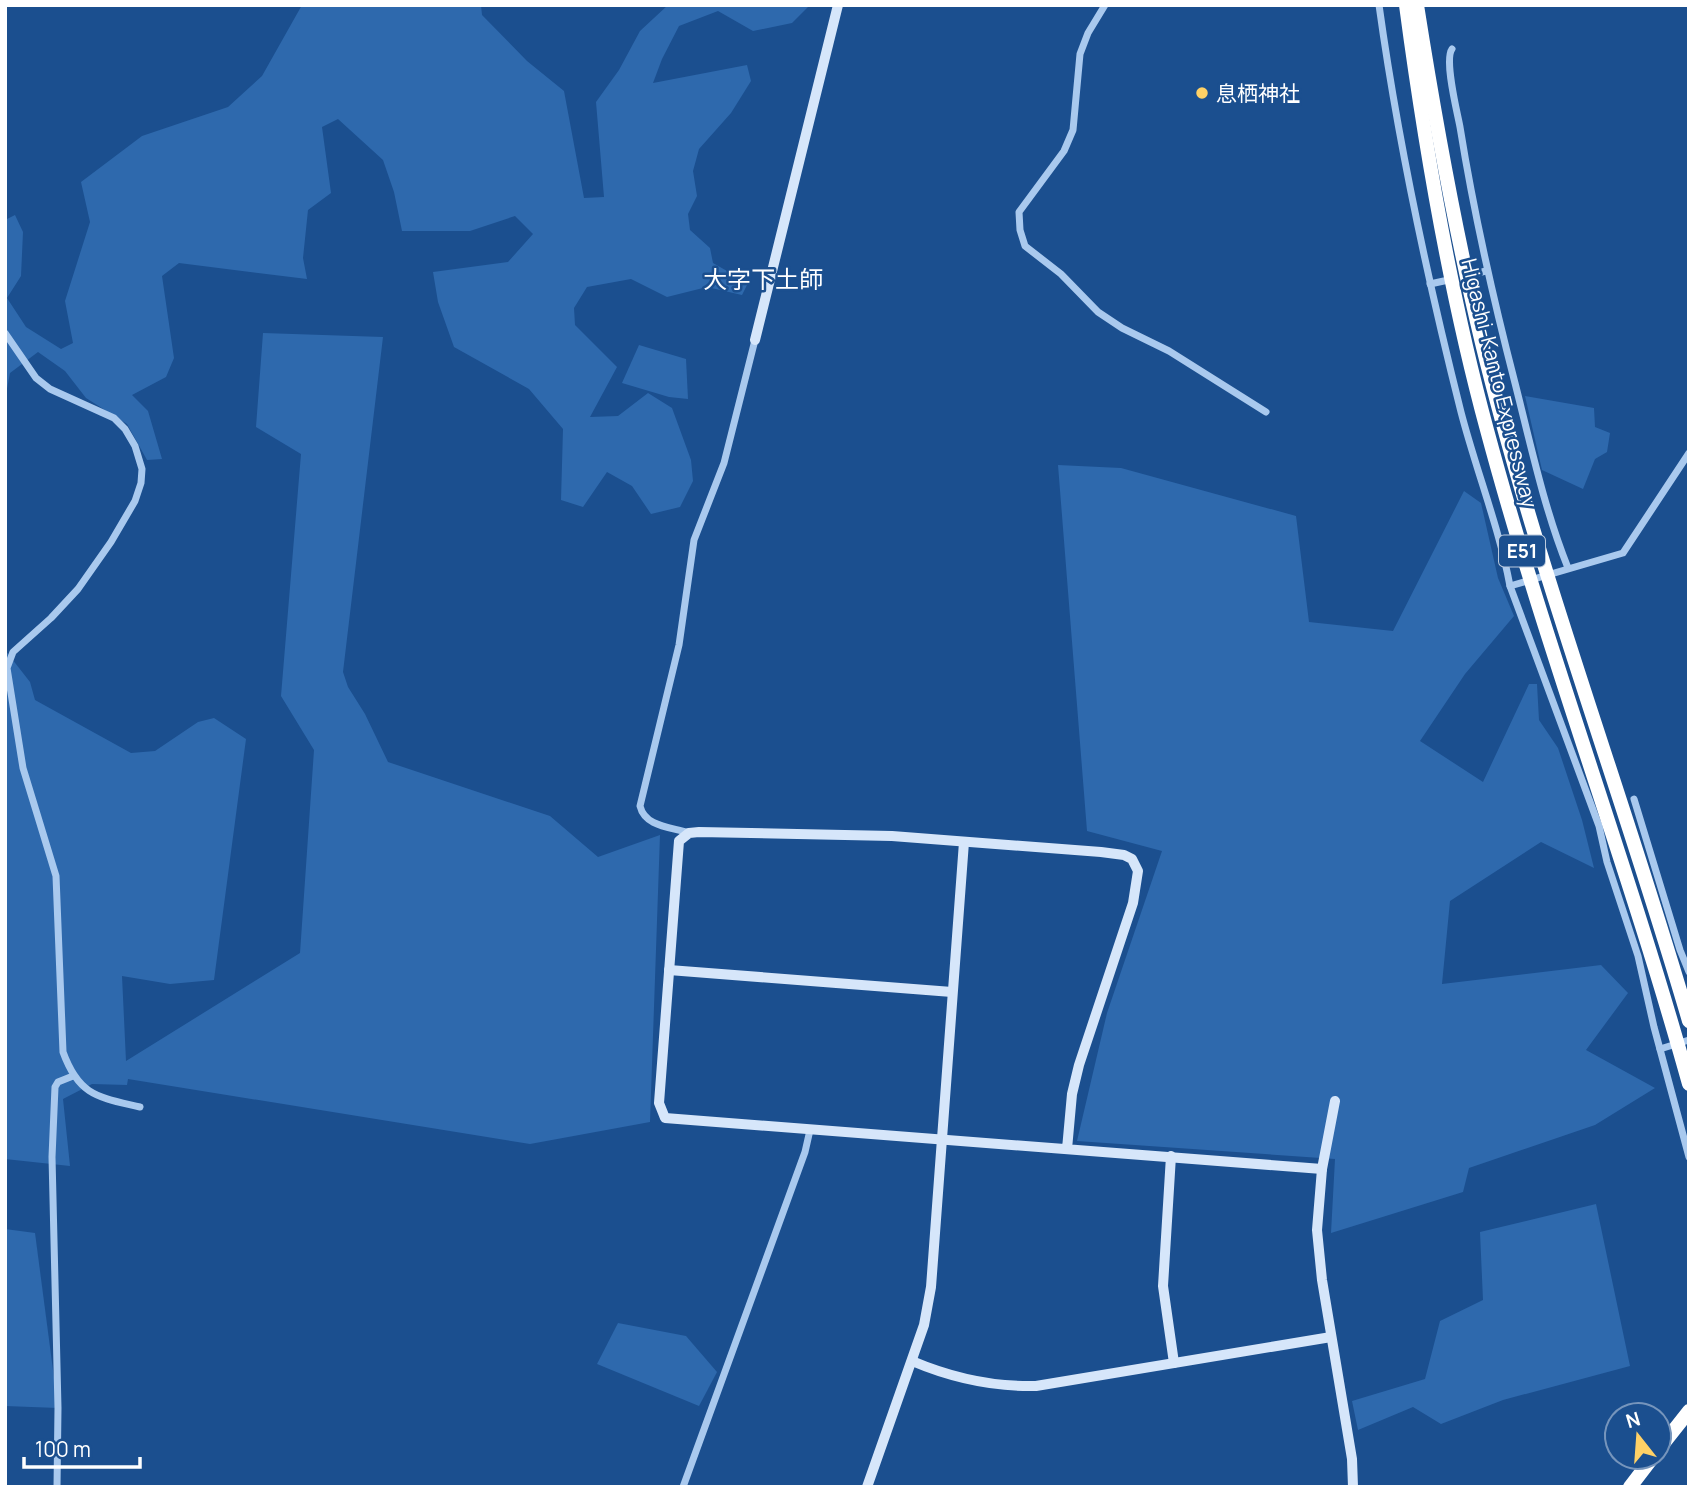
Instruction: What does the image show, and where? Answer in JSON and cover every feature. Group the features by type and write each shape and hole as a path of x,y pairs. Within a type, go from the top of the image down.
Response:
{"highway":[{"name":"Higashi-Kanto Expressway","path":"1406,5 1416,81 1448,262 1487,431 1550,642 1689,1084"},
{"name":"Higashi-Kanto Expressway","path":"1418,5 1446,173 1485,355 1534,531 1689,1021"},
{"path":"1673,1431 1689,1411"},
{"path":"1630,1487 1642,1471"}],"street":[{"path":"838,5 724,463 694,540 679,645 640,806 642,816 652,823 689,833 892,836 1124,855 1132,859 1136,864 1137,880 1133,903 1079,1065 1071,1103 1067,1149"},
{"path":"1105,5 1088,33 1080,54 1073,130 1064,152 1019,212 1022,239 1025,246 1061,274 1098,312 1122,328 1168,351 1266,412"},
{"path":"1379,5 1403,158 1462,415 1504,557 1599,826 1607,862 1639,956 1689,1157"},
{"path":"1452,49 1449,56 1455,98 1484,271 1528,441 1565,569"},
{"path":"1432,283 1484,271"},
{"path":"5,333 29,370 50,390 114,418 135,446 142,469 135,501 111,542 78,589 13,652 6,668 23,768 56,876 63,1052 72,1076 95,1094 139,1107"},
{"path":"1514,585 1623,553 1689,453"},
{"path":"1634,799 1689,972"},
{"path":"689,833 679,841 678,846 659,1103 665,1118 1322,1170"},
{"path":"867,1487 924,1325 931,1287 964,842"},
{"path":"669,970 952,992"},
{"path":"1662,1048 1689,1040"},
{"path":"57,1487 58,1408 52,1157 55,1087 58,1082 72,1076"},
{"path":"1335,1101 1322,1170 1317,1230 1318,1255 1352,1459 1353,1487"},
{"path":"683,1487 805,1152 810,1130"},
{"path":"1171,1157 1163,1286 1174,1363"},
{"path":"912,1361 984,1384 1012,1387 1059,1383 1331,1337"}],"shaded area":[{"path":"302,5 481,5 482,15 527,61 564,91 584,198 604,197 596,102 619,70 640,31 668,5 810,5 792,23 753,31 718,11 679,26 653,83 747,65 751,81 731,113 699,149 693,171 697,196 688,214 690,230 710,248 713,263 748,283 742,295 707,287 667,297 631,279 587,287 574,308 575,325 617,367 590,417 618,416 648,393 672,408 691,460 693,481 680,507 651,514 632,486 607,472 583,507 561,500 563,429 529,389 454,347 438,302 433,272 508,262 533,234 515,216 470,231 402,231 394,192 383,160 338,119 322,127 331,193 308,210 303,258 307,279 179,263 162,276 174,358 166,377 132,395 148,411 162,459 147,460 127,424 86,398 65,371 38,352 10,373 5,399 5,220 15,215 23,232 21,276 7,298 26,327 61,349 73,343 65,301 90,222 81,182 142,136 228,107 262,76"},
{"path":"263,333 383,337 343,672 348,687 365,714 388,762 550,816 598,857 660,835 650,1122 530,1144 128,1079 127,1085 92,1084 63,1099 70,1166 5,1159 5,650 30,682 35,700 131,753 155,751 198,722 214,718 246,739 214,980 170,984 122,976 126,1061 300,953 314,750 281,696 301,454 256,427"},
{"path":"639,345 686,359 688,399 669,397 622,383"},
{"path":"1525,396 1594,408 1595,427 1610,433 1607,452 1595,459 1583,489 1542,470"},
{"path":"1058,465 1121,468 1296,516 1309,622 1393,631 1464,491 1481,503 1498,578 1514,616 1465,674 1420,741 1483,782 1529,684 1537,684 1539,720 1558,748 1582,820 1594,868 1541,842 1450,901 1442,984 1601,965 1628,993 1586,1050 1655,1088 1595,1125 1469,1168 1463,1192 1331,1233 1335,1159 1077,1141 1107,1013 1162,851 1087,831"},
{"path":"1596,1204 1630,1366 1503,1400 1441,1424 1413,1407 1358,1430 1352,1401 1425,1379 1440,1321 1483,1300 1480,1232"},
{"path":"5,1229 35,1233 58,1408 5,1406"},
{"path":"618,1323 686,1336 717,1372 699,1406 597,1364"}],"place":[{"name":"息栖神社","path":"1202,93"}],"district":[{"name":"大字下土師","path":"763,278"}]}
